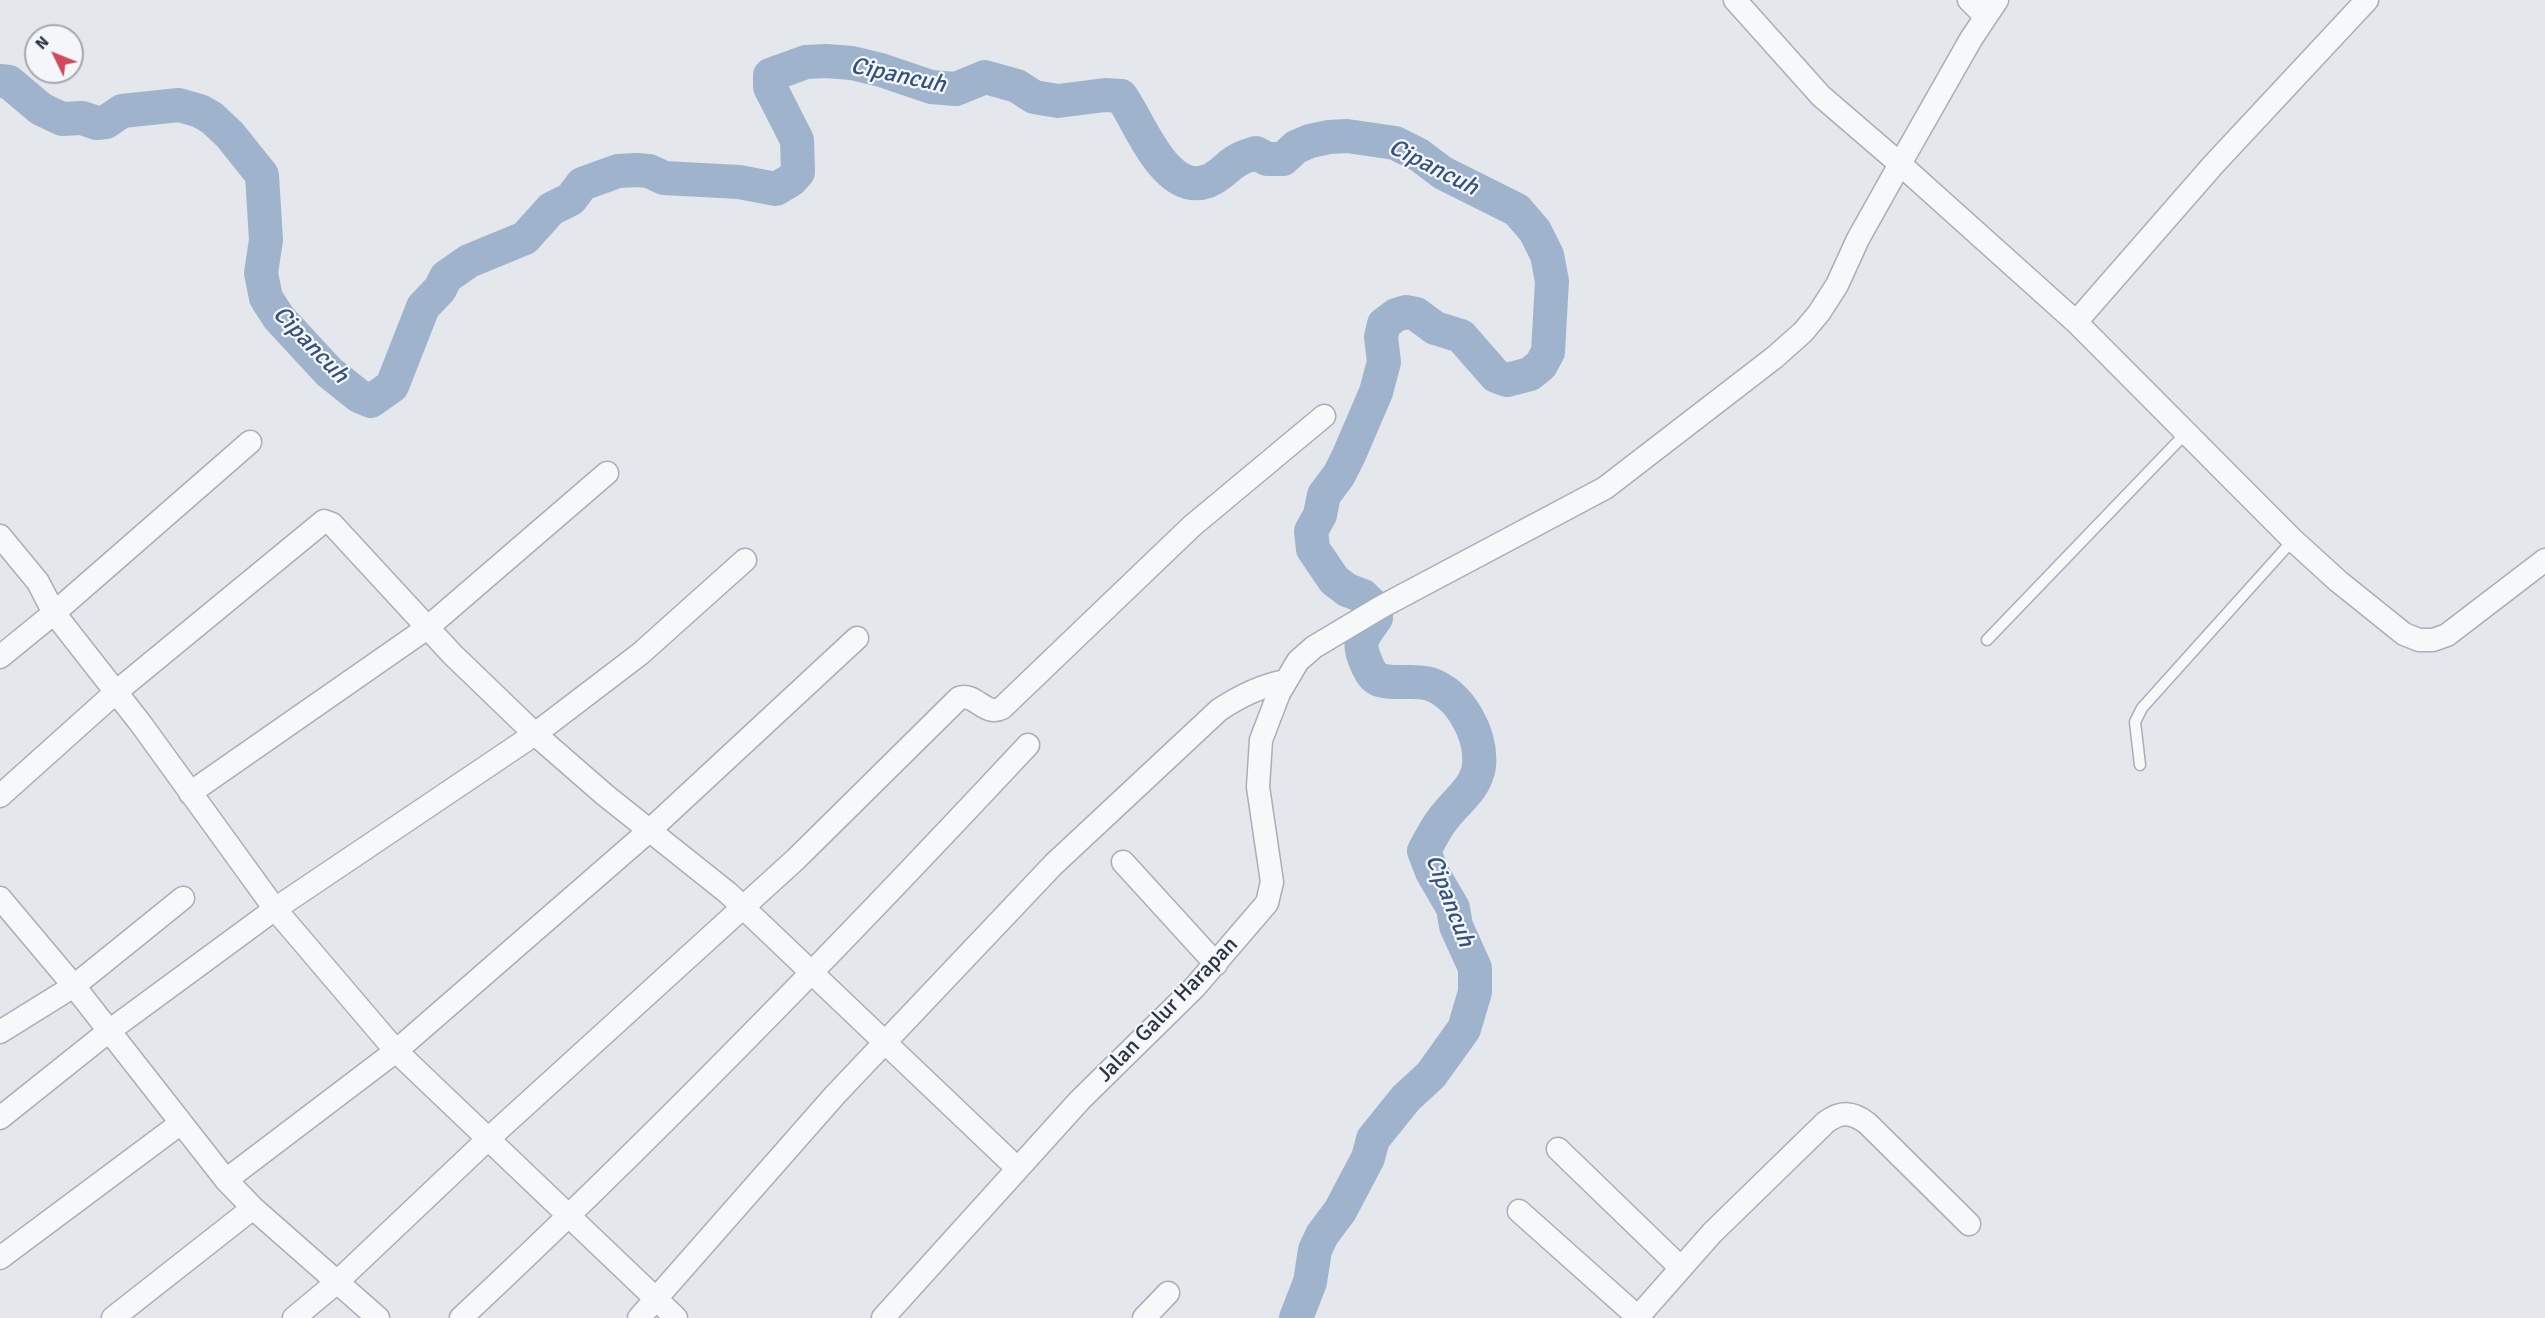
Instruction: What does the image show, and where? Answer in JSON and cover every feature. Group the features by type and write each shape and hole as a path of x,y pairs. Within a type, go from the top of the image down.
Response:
{"street":[{"path":"1735,0 1821,96 2076,322 2293,540 2361,601 2404,634 2419,640 2433,640 2447,635 2545,560"},
{"path":"1969,0 1991,8"},
{"path":"2076,322 2214,164 2367,0"},
{"name":"Jalan Galur Harapan","path":"883,1318 1080,1100 1216,964 1260,912 1271,892 1271,863 1258,787 1261,740 1267,718 1285,681 1298,661 1314,647 1381,607 1605,488 1775,357 1819,313 1837,285 1858,239 1991,8"},
{"path":"294,1318 336,1283 487,1140 743,908 959,698 968,697 990,711 995,712 1002,708 1192,526 1324,416"},
{"path":"0,657 54,613 250,442"},
{"path":"190,793 427,628 607,473"},
{"path":"0,796 116,693 324,521 332,524 427,628 536,734 743,908 886,1041 1018,1169"},
{"path":"0,536 38,582 54,613 116,693 275,909 396,1051 676,1318"},
{"path":"0,1118 109,1031 275,909 536,734 640,654 745,560"},
{"path":"226,1180 396,1051 650,830 857,638"},
{"path":"639,1318 835,1095 1054,864 1219,710 1262,686 1285,681"},
{"path":"461,1318 569,1216 811,972 1028,745"},
{"path":"1124,862 1216,964"},
{"path":"0,898 74,986 226,1180 253,1208 378,1318"},
{"path":"0,1032 74,986 183,898"},
{"path":"1519,1211 1638,1318 1712,1233 1826,1122 1843,1113 1851,1114 1867,1123 1969,1224"},
{"path":"0,1258 181,1123"},
{"path":"1558,1149 1681,1268"},
{"path":"112,1318 253,1208"},
{"path":"1144,1318 1168,1293"}],"lane":[{"path":"1987,640 2186,433"},
{"path":"2139,765 2136,722 2142,708 2293,540"}],"waterway":[{"name":"Cipancuh","path":"0,81 9,82 41,109 62,119 82,118 97,123 106,122 122,111 179,105 200,111 212,118 230,135 262,175 266,240 261,273 266,298 279,318 329,372 359,396 371,401 392,386 423,307 440,289 446,277 469,261 525,238 551,209 571,199 582,184 618,171 637,170 649,171 664,178 739,182 776,189 791,180 798,172 797,140 770,87 770,75 806,62 852,63 931,87 956,89 985,77 1017,86 1034,97 1058,101 1105,95 1121,96 1146,139 1167,168 1179,178 1193,183 1213,179 1234,162 1249,155 1256,153 1267,159 1283,159 1296,147 1329,137 1347,136 1395,143 1419,155 1443,173 1517,210 1535,231 1547,255 1552,281 1548,352 1541,365 1530,374 1507,380 1496,376 1461,336 1435,328 1416,314 1406,312 1396,315 1384,324 1381,337 1384,362 1376,392 1339,475 1324,495 1320,515 1311,531 1313,549 1334,580 1347,590 1363,596 1376,609 1376,618 1366,631 1361,646 1373,675 1386,681 1424,683 1441,689 1460,707 1473,729 1479,754 1479,766 1474,782 1440,823 1424,851 1432,872 1453,908 1456,926 1475,968 1475,992 1464,1029 1431,1075 1406,1098 1373,1139 1368,1158 1340,1211 1322,1235 1315,1250 1310,1282 1296,1318"}]}
